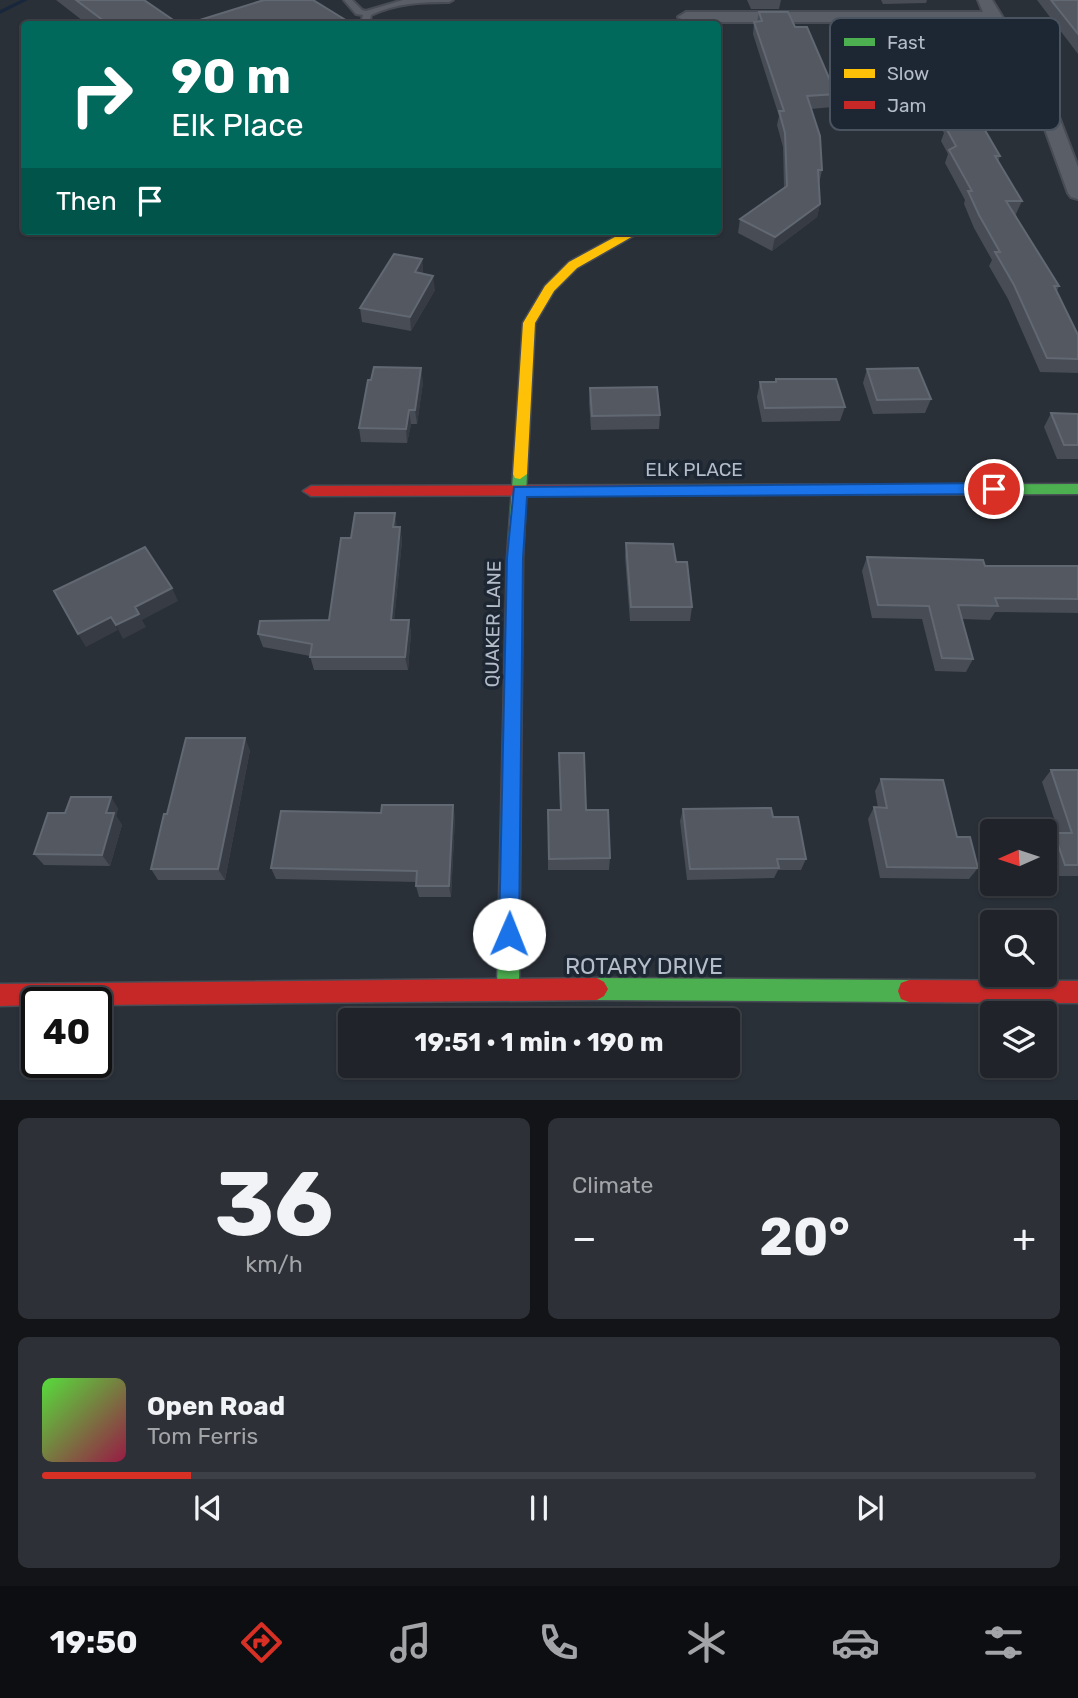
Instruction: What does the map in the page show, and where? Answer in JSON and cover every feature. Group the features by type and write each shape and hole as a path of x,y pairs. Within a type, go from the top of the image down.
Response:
{"street":[{"path":"682,0 687,21 830,19"},
{"path":"983,0 995,17"},
{"path":"918,18 995,17"},
{"path":"1057,130 1078,192"},
{"name":"QUAKER LANE","path":"508,988 515,572 529,323 554,281 577,260 628,235"},
{"name":"ELK PLACE","path":"311,491 1078,489"},
{"name":"ROTARY DRIVE","path":"0,995 508,988 1078,992"}],"lane":[{"path":"348,0 359,12 367,14"},
{"path":"383,0 449,0"},
{"path":"366,21 367,14 379,6 398,0"}],"building":[{"path":"76,0 144,0 175,21 104,21"},
{"path":"264,0 313,0 347,21 197,21"},
{"path":"1051,0 1078,0 1078,34"},
{"path":"759,12 788,12 795,27 807,27 830,80 830,94 807,96 820,136 820,204 775,237 740,219 787,186 785,133 779,111 784,111 754,22 762,21"},
{"path":"947,130 985,130 1000,156 995,156 1022,201 1006,201 1059,286 1054,286 1078,335 1078,359 1047,358 1014,285 995,252 1000,252 968,191 972,191 949,150 956,146"},
{"path":"394,254 422,259 415,272 433,276 410,317 360,308"},
{"path":"374,367 421,368 415,410 409,410 406,429 359,428 368,380 371,380"},
{"path":"918,368 931,399 877,400 867,369"},
{"path":"776,379 836,379 845,407 765,408 760,382 776,382"},
{"path":"657,387 660,415 592,416 590,388"},
{"path":"1051,413 1078,414 1078,445 1064,445"},
{"path":"355,513 395,513 393,527 400,527 391,620 409,620 405,657 310,657 312,644 258,634 260,621 329,620 341,538 351,538"},
{"path":"626,543 673,544 676,562 687,562 692,607 631,607"},
{"path":"145,547 172,588 135,607 139,614 116,625 111,617 78,634 54,591"},
{"path":"867,557 983,560 985,566 1078,566 1078,599 995,598 998,606 958,605 973,659 942,658 929,606 878,605"},
{"path":"186,738 245,738 218,869 151,869 164,814 167,814"},
{"path":"559,753 584,753 586,810 608,810 610,858 549,859 548,810 561,810"},
{"path":"1051,770 1078,770 1078,865 1065,865 1057,842 1057,833 1072,833"},
{"path":"881,779 943,780 957,837 970,837 978,868 887,867 874,807 887,808"},
{"path":"71,797 111,797 106,813 114,813 102,855 34,854 48,813 65,813"},
{"path":"382,805 453,805 449,886 416,886 417,871 271,868 281,811 381,813"},
{"path":"771,808 773,817 798,817 806,859 777,859 779,868 690,869 683,809"}],"waterway":[{"path":"0,12 25,0"}],"traffic: fast":[{"path":"508,988 515,558 520,474"},
{"path":"706,490 1078,489"},
{"path":"597,989 909,991"}],"traffic: slow":[{"path":"520,474 529,323 549,289 573,265 628,235"}],"traffic: jam":[{"path":"311,491 706,490"},
{"path":"0,995 597,989"},
{"path":"909,991 1078,992"}],"route":[{"path":"509,934 515,558 519,491 994,489"}]}
